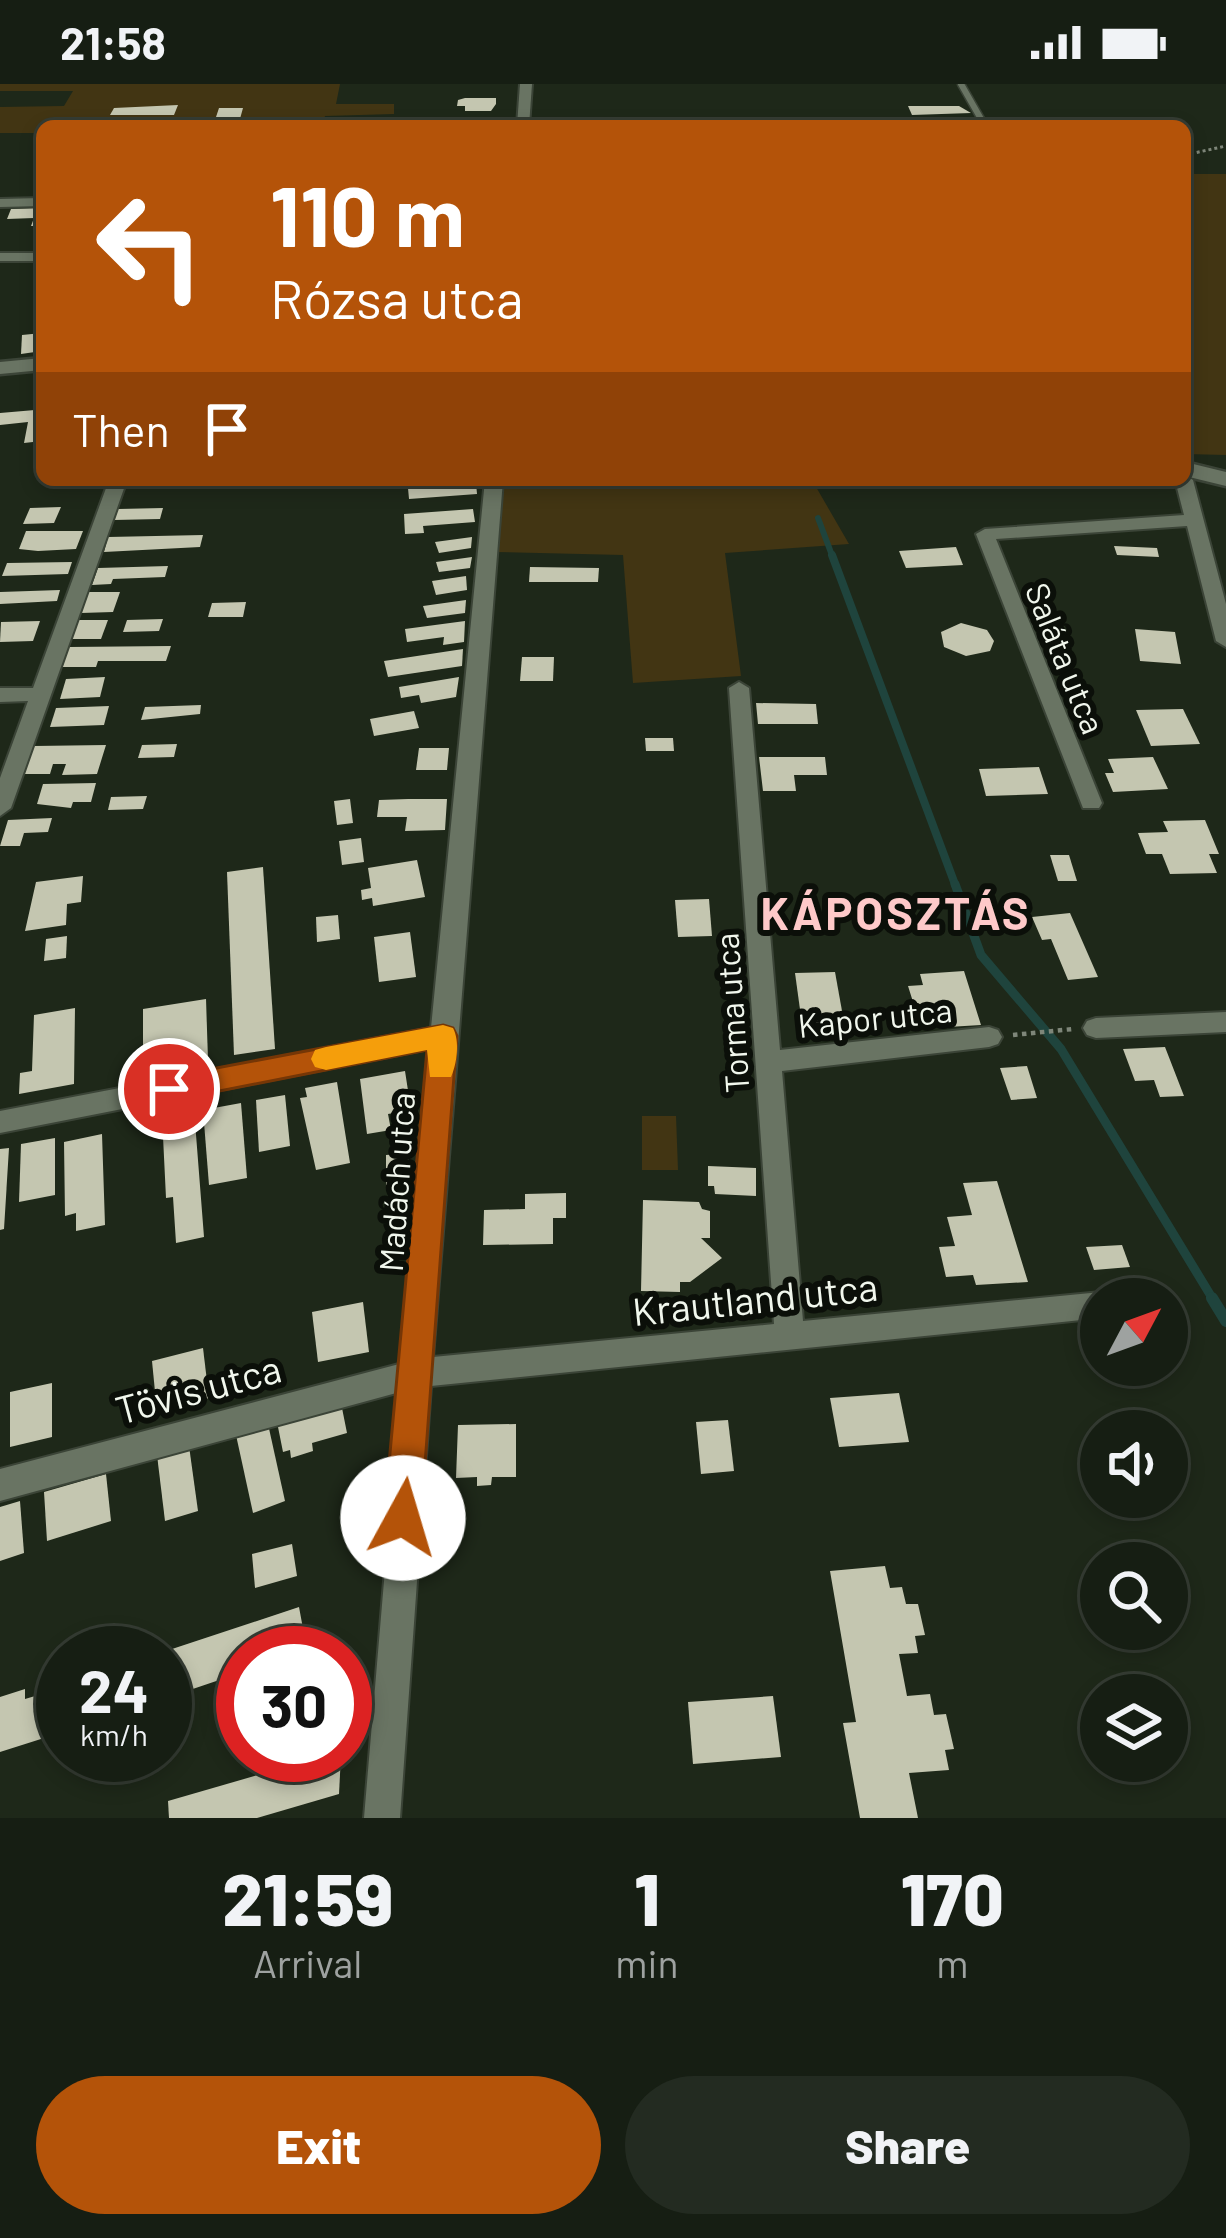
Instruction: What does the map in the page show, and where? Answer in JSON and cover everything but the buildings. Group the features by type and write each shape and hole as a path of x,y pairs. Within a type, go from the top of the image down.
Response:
{"main road":[{"path":"0,368 36,365"},
{"path":"1191,470 1226,479"}],"street":[{"path":"523,120 526,84"},
{"path":"0,203 36,202"},
{"path":"0,257 36,257"},
{"path":"0,808 116,486"},
{"name":"Madách utca","path":"382,1818 443,1036 493,486"},
{"path":"1186,486 1226,641"},
{"name":"Saláta utca","path":"1091,803 985,534 1195,520"},
{"name":"Torma utca","path":"739,688 789,1333"},
{"path":"0,695 40,694"},
{"path":"1084,1029 1226,1022"},
{"path":"0,1123 443,1036"},
{"name":"Kapor utca","path":"767,1062 989,1037"},
{"name":"Krautland utca","path":"417,1373 1080,1307"},
{"name":"Tövis utca","path":"0,1485 417,1373"}],"lane":[{"path":"961,84 982,120"}],"path":[{"path":"1191,154 1226,146"},
{"path":"1023,1034 1084,1029"}],"shaded area":[{"path":"0,84 340,84 336,104 394,104 394,114 325,116 324,120 36,120 36,133 0,133 0,107 64,106 73,91 0,91"},
{"path":"1191,174 1226,174 1226,455 1191,454"},
{"path":"501,486 815,486 849,544 725,553 741,676 633,683 623,555 495,552"},
{"path":"642,1116 676,1116 678,1170 642,1170"}],"waterway":[{"path":"818,518 833,558"},
{"path":"832,555 956,887"},
{"path":"955,884 981,955 1061,1049 1214,1301"},
{"path":"1212,1298 1226,1321"}],"slow traffic":[{"path":"326,1059 443,1036 440,1069"}],"district":[{"name":"KÁPOSZTÁS","path":"896,912"}],"route":[{"path":"169,1089 443,1036 403,1518"}]}
